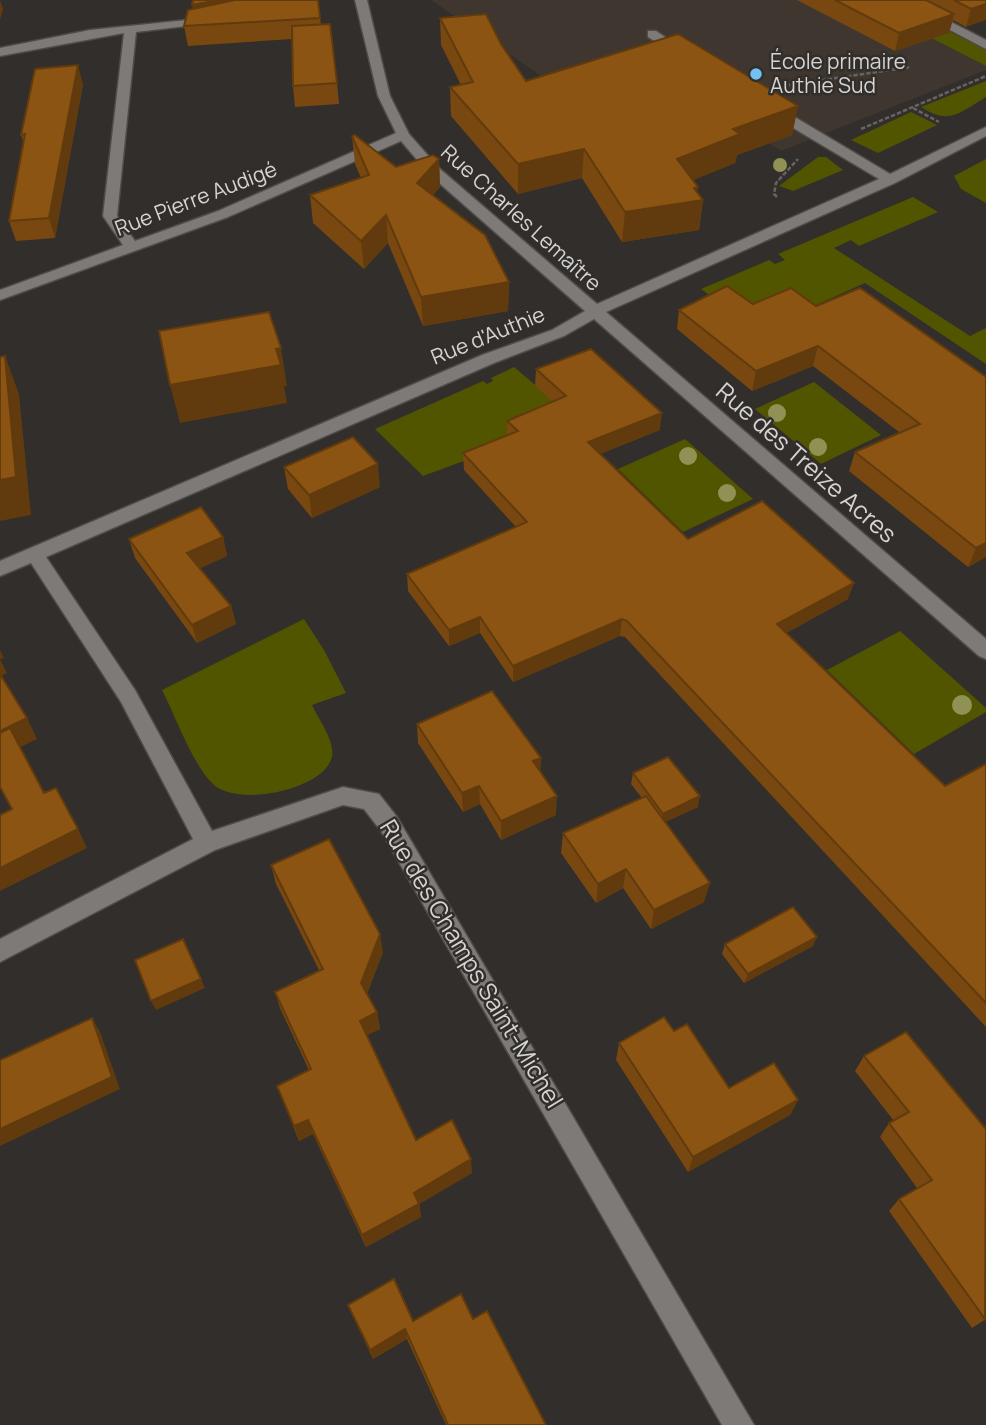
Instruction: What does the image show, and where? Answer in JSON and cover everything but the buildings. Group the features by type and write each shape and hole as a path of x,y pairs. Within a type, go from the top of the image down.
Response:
{"street":[{"name":"Rue Charles Lemaître","path":"361,0 384,96 404,135 435,172 595,312"},
{"path":"899,0 986,44"},
{"path":"0,52 90,34 223,17"},
{"path":"130,31 110,216 132,248"},
{"path":"652,34 695,61"},
{"path":"760,102 890,180"},
{"name":"Rue d'Authie","path":"0,569 488,359 558,333 595,312 890,180 986,131"},
{"name":"Rue Pierre Audigé","path":"0,295 223,214 404,135"},
{"name":"Rue des Treize Acres","path":"595,312 986,651"},
{"path":"34,553 128,696 207,843"},
{"name":"Rue des Champs Saint-Michel","path":"0,951 207,843 343,796 372,801 389,824 531,1063 739,1425"}],"path":[{"path":"784,86 911,67"},
{"path":"853,132 986,76"},
{"path":"912,107 945,124"},
{"path":"781,201 774,194 776,183 794,162 806,155"}],"shaded area":[{"name":"École primaire Authie Sud","path":"431,0 857,0 986,66 986,70 781,151 736,123 632,139"},
{"path":"857,0 887,0 986,50 986,66"},
{"path":"986,81 986,97 955,115 940,116 921,107"},
{"path":"911,112 937,125 878,153 851,140"},
{"path":"818,157 826,157 843,170 793,191 779,186"},
{"path":"986,159 986,203 961,189 954,176"},
{"path":"913,197 938,212 859,246 851,240 834,248 970,336 986,328 986,364 865,283 796,314 749,324 701,289 769,260 775,264 785,260 778,254"},
{"path":"514,367 567,412 491,451 423,476 375,429 483,381 487,384 493,381 491,378"},
{"path":"814,382 881,435 821,464 755,409"},
{"path":"685,439 753,499 683,532 618,469"},
{"path":"304,619 346,693 312,705 331,743 330,762 320,774 285,790 244,795 226,791 213,784 198,765 162,690"},
{"path":"900,631 986,708 986,712 914,754 827,670"}],"place":[{"name":"École primaire Authie Sud","path":"756,74"}]}
